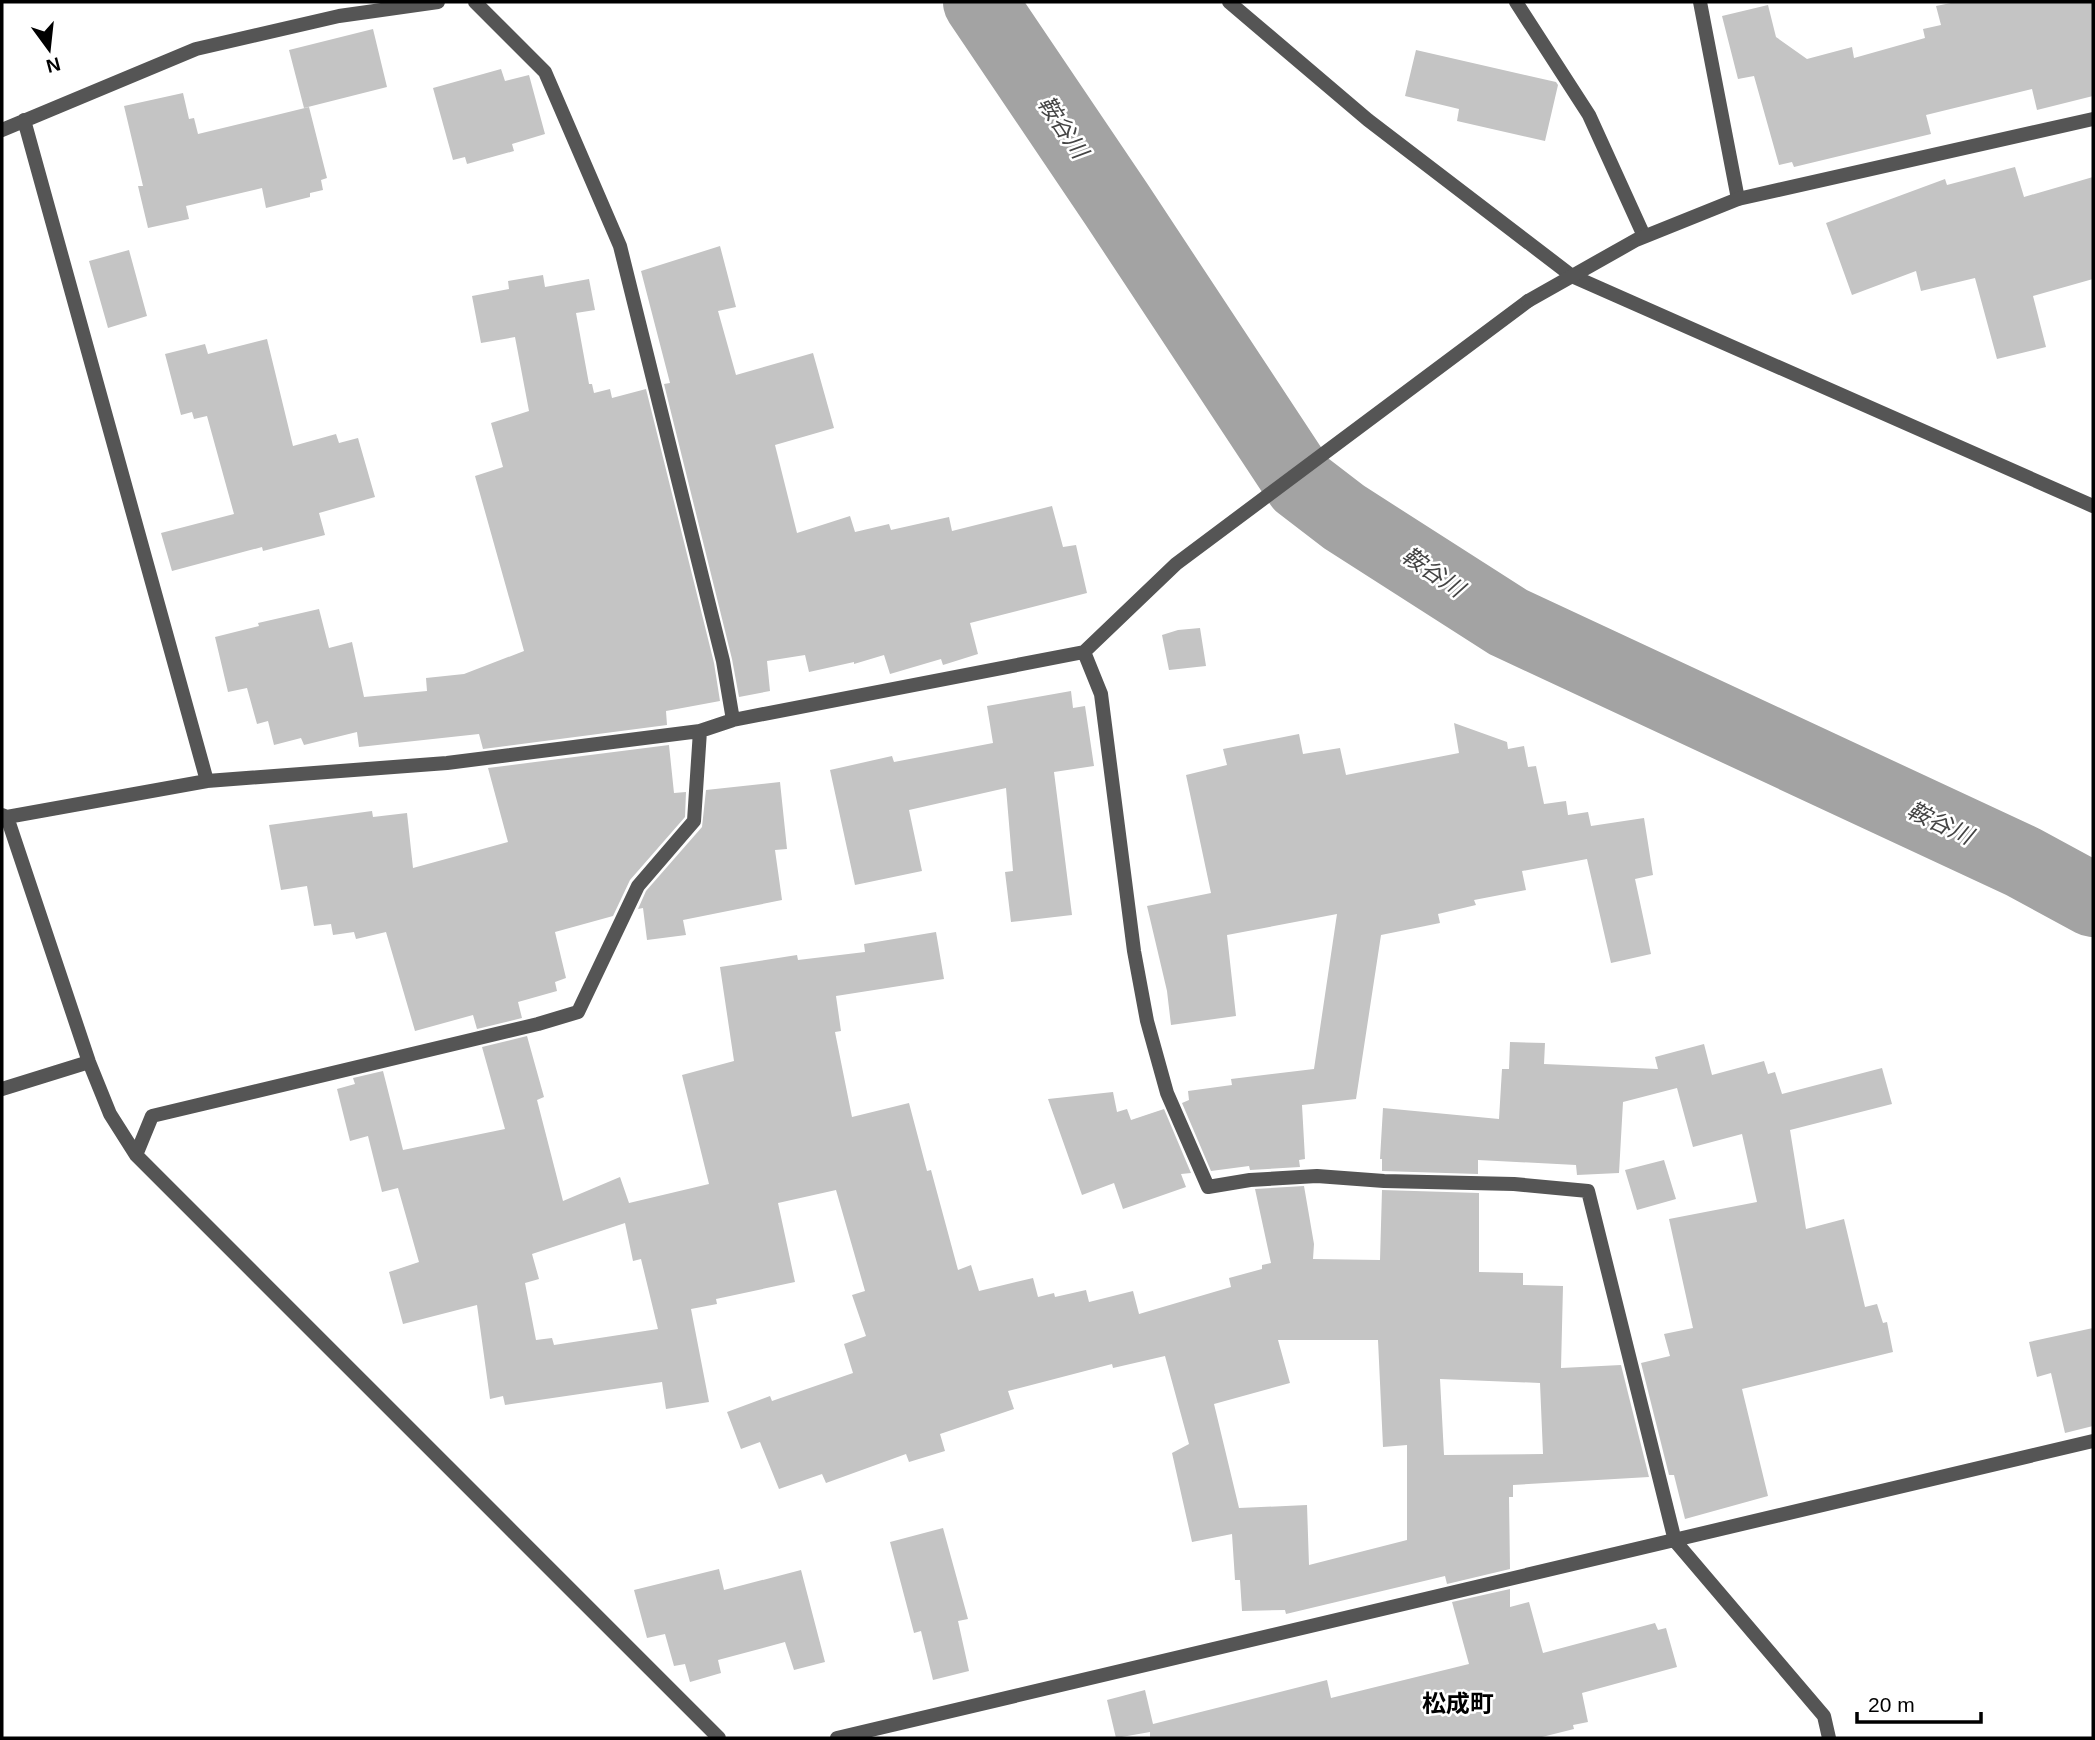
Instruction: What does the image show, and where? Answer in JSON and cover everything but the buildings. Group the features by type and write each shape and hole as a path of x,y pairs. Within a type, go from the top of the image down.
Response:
{"street":[{"path":"2,130 196,50 339,16 438,2"},
{"path":"475,2 545,72 620,246 723,661 733,720"},
{"path":"1229,2 1368,120 1572,276 2093,506"},
{"path":"1516,2 1589,115 1644,236"},
{"path":"1700,2 1738,199"},
{"path":"24,120 207,781"},
{"path":"719,1738 136,1155 110,1115 89,1062 4,816 207,781 447,763 700,731 733,720 1083,652 1176,564 1528,301 1644,236 1738,199 2093,120"},
{"path":"1083,652 1101,694 1134,951 1147,1021 1167,1093 1208,1187 1250,1180 1317,1176 1384,1181 1514,1184 1588,1191 1675,1541 1824,1716 1829,1738"},
{"path":"136,1155 152,1116 538,1024 578,1012 638,886 694,821 700,731"},
{"path":"2,1089 89,1062"},
{"path":"837,1738 2093,1441"}],"waterway":[{"name":"鞍谷川","path":"980,2 1301,484 1344,517 1508,622 2023,862 2093,900"}],"district":[{"name":"松成町","path":"1458,1703"}]}
